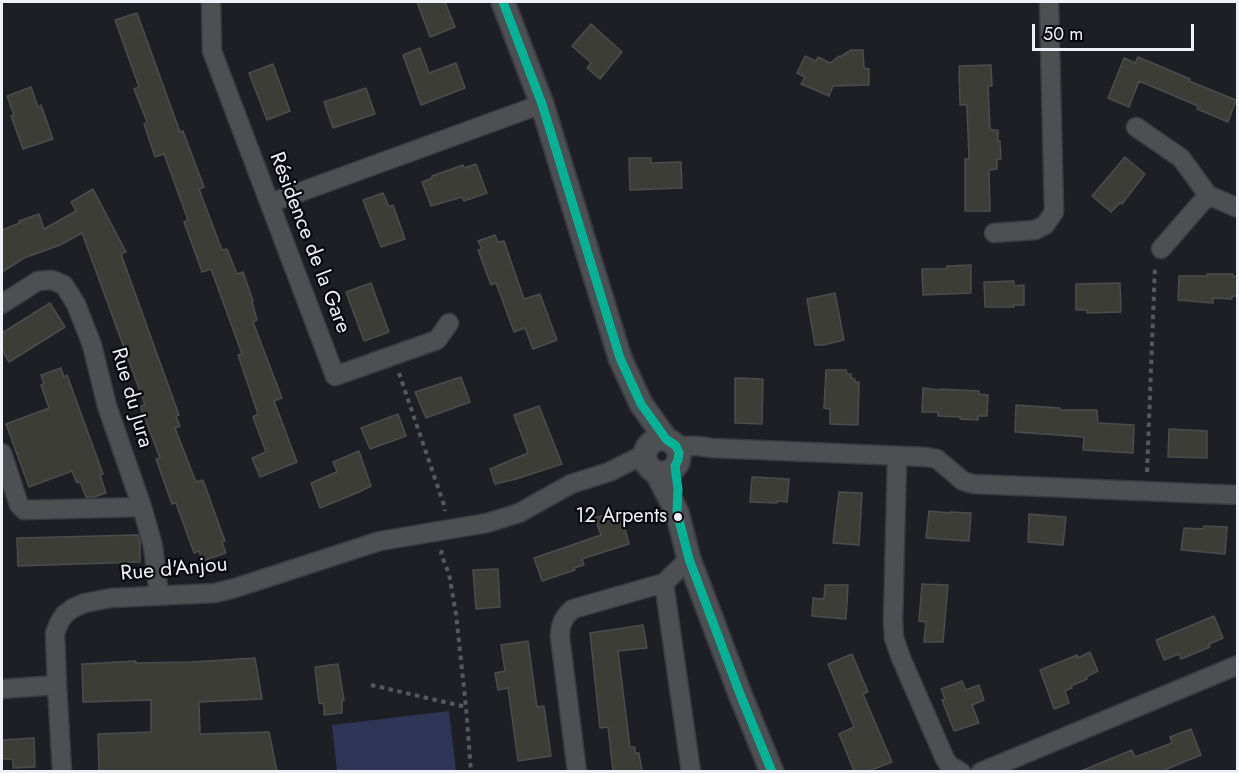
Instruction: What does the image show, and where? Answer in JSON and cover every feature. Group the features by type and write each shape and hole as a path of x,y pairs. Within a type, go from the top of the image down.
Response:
{"street":[{"name":"Résidence de la Gare","path":"211,2 212,51 335,376 436,340 449,323"},
{"path":"504,2 542,104 620,358 678,489 677,512 689,559 772,771"},
{"path":"994,233 1035,230 1046,225 1054,212 1049,2"},
{"path":"270,202 542,104"},
{"path":"1136,127 1181,158 1208,195 1238,208"},
{"path":"1161,249 1208,195"},
{"name":"Rue du Jura","path":"2,304 38,281 52,280 64,285 76,304 92,345 107,406 142,507 153,546 159,595"},
{"name":"Rue d'Anjou","path":"62,771 55,633 64,615 73,608 99,600 214,593 380,541 487,524 537,504 571,484 662,456 712,448 897,457"},
{"path":"2,453 19,505 24,510 142,507"},
{"path":"961,771 949,765 945,759 894,638 897,457 937,459 963,481 973,484 1238,495"},
{"path":"577,771 560,637 563,620 573,609 664,584 689,559"},
{"path":"664,584 691,771"},
{"path":"981,771 1238,665"},
{"path":"2,688 57,685"}],"path":[{"path":"1146,491 1154,270 1161,249"},
{"path":"393,356 444,505 448,530 441,555 448,574 456,614 471,771"},
{"path":"371,685 466,707"}],"shaded area":[{"path":"449,711 456,771 337,771 332,725"}],"building":[{"path":"417,2 445,2 455,27 430,37"},
{"path":"137,13 180,132 183,131 204,187 199,189 222,250 227,249 237,274 243,272 257,320 253,322 282,398 274,401 297,462 260,477 252,458 266,452 253,417 258,414 238,355 242,354 211,269 202,272 184,222 188,220 164,154 155,157 144,124 147,122 134,89 139,87 115,20"},
{"path":"591,24 622,52 600,79 587,68 591,63 572,46"},
{"path":"420,48 429,73 456,63 465,88 421,105 403,55"},
{"path":"851,50 863,50 864,68 869,69 869,85 833,86 829,96 801,84 805,77 797,73 805,56 816,61 818,57 830,63"},
{"path":"1138,57 1236,100 1228,122 1197,109 1198,106 1139,81 1129,107 1108,98 1124,58 1135,63"},
{"path":"273,64 290,111 267,120 249,73"},
{"path":"991,65 992,86 988,86 990,130 998,130 1001,159 997,159 997,169 989,170 990,211 965,211 965,159 969,159 967,105 960,105 959,66"},
{"path":"31,87 38,107 41,105 53,139 23,149 11,116 14,115 7,96"},
{"path":"366,88 375,114 333,128 324,102"},
{"path":"1125,157 1145,174 1122,204 1120,203 1111,212 1092,196"},
{"path":"629,158 651,158 651,163 681,162 682,188 630,190"},
{"path":"476,164 487,193 464,201 462,197 431,206 422,182 463,165 464,168"},
{"path":"93,189 126,252 121,254 179,415 176,416 180,426 175,428 196,482 203,480 225,541 222,542 226,553 202,561 199,551 194,553 176,503 172,504 156,459 160,458 140,406 145,405 82,233 60,245 24,258 2,272 2,230 39,214 44,229 76,211 71,202"},
{"path":"383,193 389,207 393,205 405,239 381,247 363,200"},
{"path":"495,235 498,242 504,241 524,299 540,294 557,340 533,349 525,328 514,332 496,283 491,285 478,250 482,249 478,241"},
{"path":"971,265 971,293 923,295 922,269 947,269 947,266"},
{"path":"1207,274 1233,274 1238,277 1238,297 1213,298 1213,303 1178,300 1179,276 1207,276"},
{"path":"1014,281 1014,286 1024,285 1024,305 985,307 984,282"},
{"path":"371,283 389,332 364,341 346,292"},
{"path":"1120,283 1121,312 1087,313 1087,310 1076,310 1076,284"},
{"path":"835,293 844,340 815,345 807,299"},
{"path":"50,303 65,327 9,362 2,350 2,333"},
{"path":"61,368 64,377 67,375 103,474 100,475 106,493 94,497 86,497 80,482 77,483 72,471 29,487 6,424 49,408 41,385 44,384 41,375"},
{"path":"826,370 846,370 855,382 859,382 858,425 830,424 830,409 824,408"},
{"path":"461,377 470,402 426,418 415,392"},
{"path":"735,378 763,379 762,424 735,423"},
{"path":"923,388 979,391 979,394 988,395 987,416 978,416 978,420 960,419 960,417 938,416 938,412 922,412"},
{"path":"1016,405 1060,408 1060,410 1097,410 1098,423 1134,425 1133,453 1083,450 1084,437 1015,432"},
{"path":"539,406 562,464 495,484 490,469 528,453 514,415"},
{"path":"398,414 406,436 370,449 361,428"},
{"path":"1169,429 1207,431 1207,458 1168,457"},
{"path":"359,451 371,486 320,508 311,483 337,472 333,462"},
{"path":"752,477 789,479 787,502 750,502"},
{"path":"839,492 862,493 859,545 833,543"},
{"path":"620,510 629,544 582,559 584,565 574,568 575,570 542,581 534,558 601,535 595,518"},
{"path":"929,511 971,513 969,541 926,538"},
{"path":"1029,514 1066,517 1063,545 1028,542"},
{"path":"1204,526 1227,527 1225,554 1181,550 1184,528 1203,529"},
{"path":"138,535 140,562 18,566 17,538"},
{"path":"498,569 500,607 476,609 473,570"},
{"path":"922,584 948,585 943,642 924,642 926,622 919,621"},
{"path":"825,585 848,585 846,619 812,616 813,598 824,599"},
{"path":"1214,616 1223,638 1209,644 1210,647 1181,659 1179,654 1164,660 1156,640"},
{"path":"643,625 647,648 618,651 630,747 635,747 635,753 639,753 642,771 613,771 608,727 600,728 590,633"},
{"path":"528,641 537,707 544,706 551,756 518,761 508,688 498,690 495,673 505,671 501,645"},
{"path":"1090,652 1098,671 1065,691 1069,703 1054,709 1040,670"},
{"path":"852,654 868,692 863,694 892,762 869,771 854,771 839,734 854,727 828,664"},
{"path":"255,658 262,699 199,702 200,734 269,732 277,771 99,771 98,734 151,732 151,700 83,702 82,664 136,661 136,663 192,662"},
{"path":"338,664 344,700 342,701 342,713 324,715 324,704 319,703 315,667"},
{"path":"962,681 966,690 979,685 984,700 972,705 979,723 954,731 942,700 945,699 941,689"},
{"path":"1191,729 1201,755 1162,771 1081,771 1132,750 1135,757 1172,743 1170,737"},
{"path":"34,738 35,767 13,768 13,759 2,759 2,740"}],"transit line":[{"path":"503,2 542,104 620,358 641,404 666,439 676,446 679,453 675,466 678,489 677,512 689,559 772,772"}],"place":[{"name":"12 Arpents","path":"678,517"}]}
